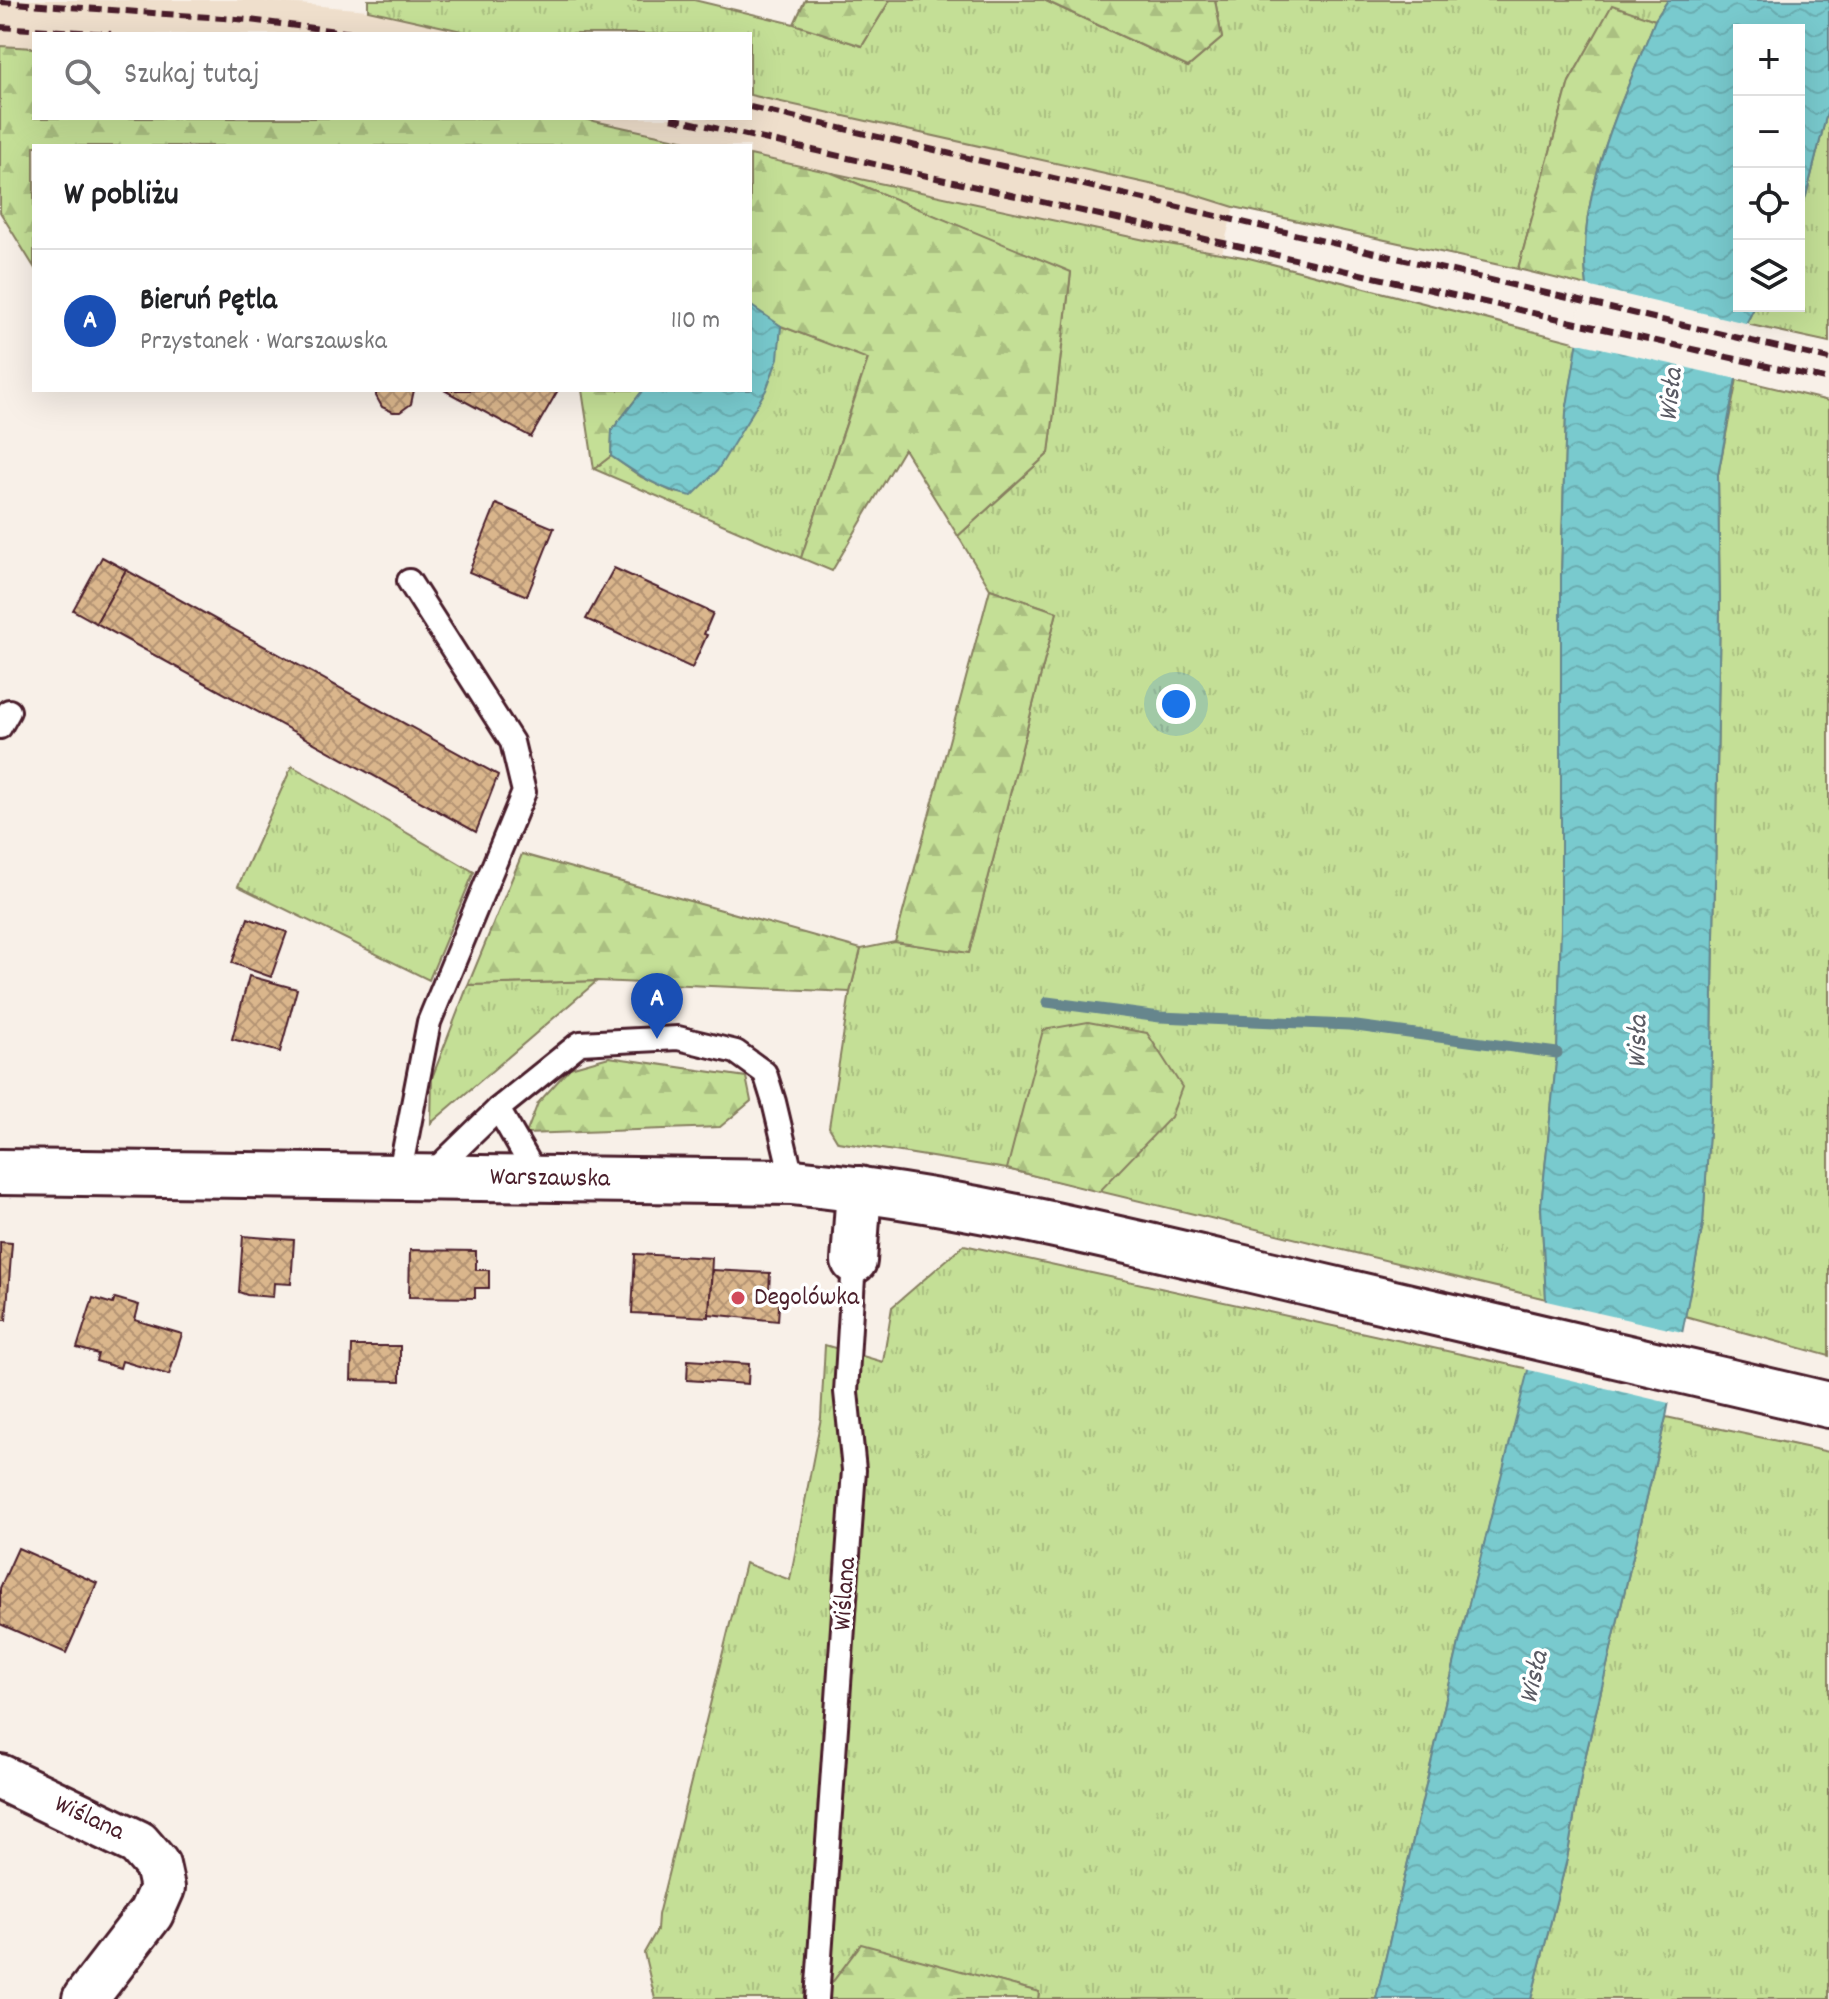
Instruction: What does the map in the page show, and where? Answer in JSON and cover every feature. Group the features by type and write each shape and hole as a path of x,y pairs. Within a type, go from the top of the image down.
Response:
{"main road":[{"name":"Warszawska","path":"0,1172 793,1182 859,1189 1096,1233 1829,1405"},
{"name":"Wiślana","path":"854,1261 859,1189"},
{"name":"Wiślana","path":"0,1777 138,1843 157,1865 162,1888 151,1913 85,1999"}],"lane":[{"path":"409,581 512,742 524,792 429,1022 413,1177"},
{"path":"413,1177 580,1043 678,1038 736,1052 765,1073 793,1182"},
{"path":"498,1109 538,1178"},
{"name":"Wiślana","path":"817,1999 854,1470 846,1392 854,1261"}],"shaded area":[{"path":"0,0 253,0 368,10 466,32 32,32 32,48 0,46"},
{"path":"752,95 1186,192 1234,207 1222,253 1145,240 752,155 752,144 700,144 589,120 752,120"}],"green space":[{"path":"368,0 694,0 794,24 862,46 890,0 1044,0 1188,67 1222,38 1215,0 1668,0 1655,20 1612,6 1569,82 1518,269 752,95 752,32 466,32 368,10"},
{"path":"805,0 890,0 862,46 794,24"},
{"path":"1044,0 1215,0 1222,38 1188,67"},
{"path":"1612,5 1655,20 1616,116 1594,183 1585,252 1587,286 1518,269 1569,82"},
{"path":"0,46 32,48 32,120 589,120 700,144 32,144 32,264 0,212"},
{"path":"1829,105 1829,342 1746,324 1752,312 1805,312 1806,196"},
{"path":"752,155 832,173 1071,272 1049,453 958,536 904,449 832,571 801,558 868,359 781,326 752,307"},
{"path":"832,173 1145,240 1249,258 1578,343 1566,412 1561,576 1561,929 1557,1053 1541,1206 1546,1299 1007,1169 838,1142 829,1127 850,992 861,949 895,942 969,953 1057,612 990,589 958,536 1049,453 1071,273"},
{"path":"781,326 868,358 801,558 594,469 611,456 641,477 675,493 730,438 758,401 776,355"},
{"path":"1737,379 1829,401 1829,1356 1685,1316 1703,1224 1711,1101 1720,608 1718,475"},
{"path":"582,392 641,392 612,430 611,456 594,469"},
{"path":"990,589 1057,612 969,953 895,942"},
{"path":"292,766 474,872 429,980 238,886"},
{"path":"522,854 861,949 850,992 597,981 468,985"},
{"path":"597,981 431,1123 432,1078 468,985"},
{"path":"1088,1022 1147,1033 1182,1087 1171,1117 1099,1192 1007,1169 1043,1030"},
{"path":"609,1057 746,1077 751,1101 720,1127 526,1134 538,1103 570,1068"},
{"path":"964,1245 1529,1369 1459,1643 1376,1999 1038,1999 1039,1992 861,1945 820,1999 655,1999 644,1953 657,1930 658,1915 745,1563 790,1580 821,1418 825,1345 883,1362 892,1307"},
{"path":"1666,1417 1829,1452 1829,1999 1531,1999 1567,1859 1582,1771"},
{"path":"861,1944 1039,1992 1038,1999 820,1999"}],"water":[{"name":"Wisła","path":"1668,0 1829,0 1829,105 1805,198 1805,24 1733,24 1733,312 1752,312 1746,324 1718,475 1720,608 1711,1101 1703,1224 1666,1417 1582,1771 1567,1859 1531,1999 1376,1999 1459,1643 1546,1299 1541,1206 1557,1053 1561,929 1561,576 1566,412 1587,286 1585,252 1594,183 1616,116 1655,20"},
{"path":"752,306 781,326 778,358 766,390 717,471 692,496 659,486 611,456 612,430 641,392 752,392"}],"pier":[{"path":"1583,285 1750,324 1741,380 1574,342"},
{"path":"1542,1300 1686,1333 1673,1404 1525,1369"}],"building":[{"path":"376,392 414,392 411,404 400,412 382,407"},
{"path":"448,392 557,392 531,437"},
{"path":"496,504 554,528 527,596 469,572"},
{"path":"102,557 126,570 96,623 73,610"},
{"path":"614,568 713,613 692,668 586,619"},
{"path":"126,570 498,775 476,832 96,623"},
{"path":"248,918 287,932 271,977 232,963"},
{"path":"249,976 297,989 280,1052 232,1039"},
{"path":"243,1236 294,1240 291,1284 274,1283 273,1297 239,1292"},
{"path":"0,1242 12,1243 6,1320 0,1320"},
{"path":"410,1250 476,1251 476,1270 489,1270 489,1288 475,1288 475,1298 409,1297"},
{"path":"635,1254 712,1258 709,1317 632,1313"},
{"path":"712,1270 770,1273 769,1291 780,1291 778,1321 709,1314"},
{"path":"93,1298 113,1304 115,1298 139,1305 135,1320 182,1334 169,1375 122,1361 120,1368 96,1361 98,1354 77,1348"},
{"path":"352,1346 400,1346 400,1381 351,1380"},
{"path":"688,1360 749,1364 748,1384 687,1380"},
{"path":"18,1548 97,1583 66,1653 0,1624 0,1588"}],"waterway":[{"path":"1047,1002 1160,1017 1349,1025 1557,1053"}],"railway":[{"path":"0,2 250,20 344,32"},
{"path":"0,27 79,32"},
{"path":"752,107 1829,359"},
{"path":"680,120 1829,380"}],"place":[{"name":"Bieruń Pętla","path":"657,1039"},
{"name":"Degolówka","path":"738,1298"}]}
